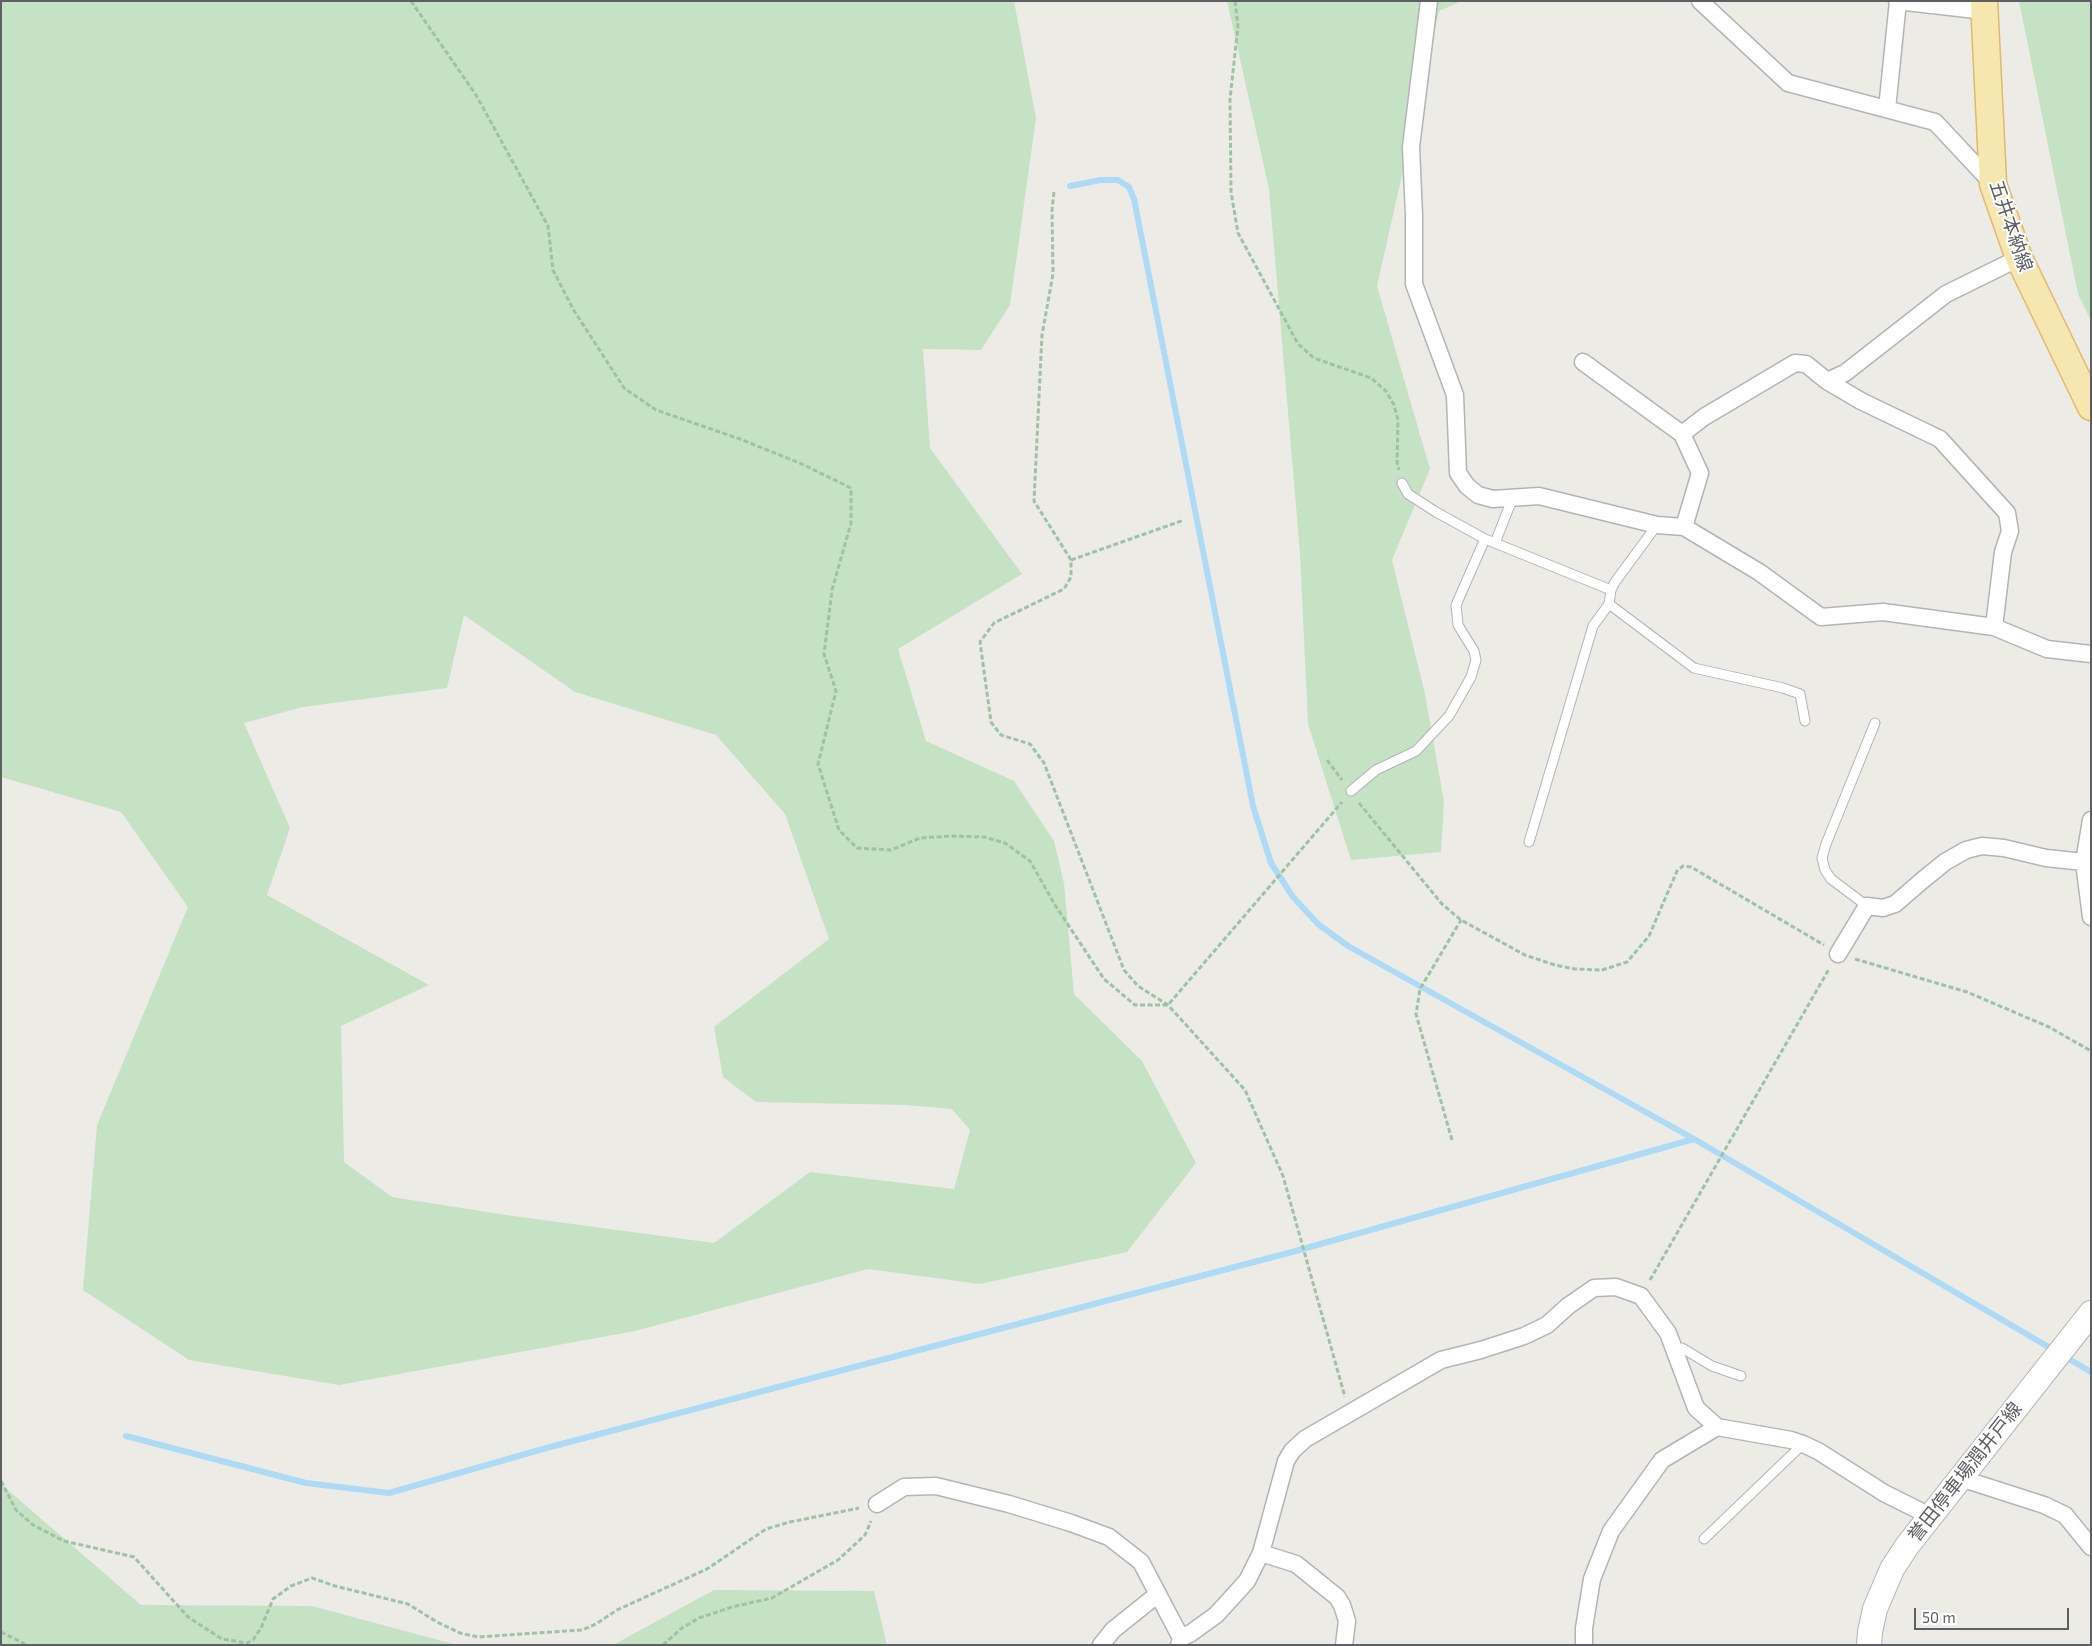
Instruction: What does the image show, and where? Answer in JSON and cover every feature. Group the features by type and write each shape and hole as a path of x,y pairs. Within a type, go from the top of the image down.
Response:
{"main road":[{"name":"五井本納線","path":"1984,6 1993,184 2019,258 2091,407"},
{"name":"誉田停車場潤井戸線","path":"1869,1645 1875,1610 1892,1569 1930,1516 2091,1313"}],"street":[{"path":"1429,1 1411,147 1414,215 1414,284 1455,395 1458,473 1467,486 1478,495 1493,499 1539,496 1657,525 1684,527 1759,572 1821,617 1883,612 1994,627 2047,649 2091,654"},
{"path":"1700,1 1788,83 1935,122 1993,184"},
{"path":"1887,109 1897,1 1984,6"},
{"path":"1826,381 1845,373 1946,294 2019,258"},
{"path":"1583,362 1682,434 1700,472 1684,527"},
{"path":"1682,434 1704,417 1795,363 1806,364 1826,381 1940,439 2007,513 2010,531 2003,552 1994,627"},
{"path":"2091,820 2084,862 2091,917"},
{"path":"1838,954 1867,906 1883,908 1895,904 1945,862 1966,850 1982,846 2004,848 2046,858 2084,862"},
{"path":"877,1504 904,1487 936,1486 1009,1504 1109,1537 1141,1562 1180,1641 1216,1615 1247,1581 1261,1553 1286,1461 1292,1451 1305,1439 1441,1360 1481,1350 1524,1336 1547,1325 1568,1306 1594,1288 1616,1287 1641,1296 1668,1333 1696,1408 1718,1427 1791,1440 1803,1444 1818,1451 1884,1493 1930,1516"},
{"path":"1584,1645 1584,1628 1592,1579 1611,1531 1662,1460 1718,1427"},
{"path":"1960,1478 2044,1505 2065,1515 2091,1547"},
{"path":"1261,1553 1296,1564 1337,1597 1347,1620 1344,1645"},
{"path":"1101,1645 1114,1630 1158,1594"}],"lane":[{"path":"1402,483 1408,494 1485,539 1611,590"},
{"path":"1495,543 1513,497"},
{"path":"1529,842 1592,626 1609,604 1611,590 1657,525"},
{"path":"1351,791 1376,770 1416,751 1449,716 1471,677 1476,660 1474,651 1458,625 1456,606 1485,539"},
{"path":"1609,604 1694,668 1784,688 1800,694 1806,721"},
{"path":"1867,906 1831,879 1825,870 1822,858 1875,723"},
{"path":"1675,1350 1682,1348 1712,1366 1741,1376"},
{"path":"1704,1540 1803,1444"}],"path":[{"path":"411,1 476,95 548,226 553,270 574,309 624,388 656,410 740,439 802,464 851,488 851,523 832,590 824,654 836,691 818,764 839,830 858,848 890,850 920,838 952,836 984,837 1005,844 1030,861 1054,905 1104,979 1135,1005 1168,1005 1351,791"},
{"path":"1235,1 1238,26 1230,108 1231,192 1238,233 1298,344 1314,358 1371,378 1386,391 1394,405 1398,420 1397,462 1402,483"},
{"path":"1054,192 1052,210 1053,274 1042,335 1034,502 1071,560 1071,577 1064,589 994,622 980,642 991,722 1001,735 1030,744 1044,763 1124,970 1138,986 1168,1005 1245,1090 1283,1176 1349,1414"},
{"path":"1071,560 1184,520"},
{"path":"1327,760 1442,904 1461,920 1525,955 1575,969 1602,970 1626,962 1649,936 1677,871 1683,866 1691,867 1838,954 1968,992 2049,1027 2091,1051"},
{"path":"1452,1140 1416,1014 1420,989 1461,920"},
{"path":"1641,1296 1838,954"},
{"path":"1,1481 16,1510 33,1525 64,1541 134,1557 188,1617 222,1640 247,1643 253,1640 262,1628 273,1599 291,1586 312,1578 335,1586 408,1604 452,1630 478,1637 582,1630 596,1624 616,1610 707,1569 766,1529 790,1522 877,1504"},
{"path":"663,1645 682,1628 699,1618 732,1607 772,1598 838,1560 865,1534 877,1504"},
{"path":"1,1632 27,1645"}],"green space":[{"path":"1,1 1014,1 1036,118 1010,305 981,350 923,349 930,448 1022,574 898,649 926,741 1014,781 1054,841 1064,883 1074,994 1142,1061 1196,1163 1127,1252 980,1284 868,1269 635,1331 339,1385 189,1360 83,1290 97,1125 188,907 121,812 1,777","holes":["464,615 575,692 716,735 785,814 829,939 714,1027 723,1077 756,1102 906,1105 952,1109 970,1130 954,1189 810,1172 714,1243 506,1215 392,1197 344,1162 341,1026 429,985 267,895 290,828 244,723 303,707 447,688"]},
{"path":"1227,1 1462,1 1439,11 1377,286 1430,469 1392,560 1425,694 1444,802 1441,852 1351,860 1308,724 1300,553 1269,189"},
{"path":"2019,1 2091,1 2091,321 2078,294"},
{"path":"1,1484 141,1605 312,1606 457,1645 1,1645"},
{"path":"714,1590 874,1591 887,1645 613,1645"}],"waterway":[{"path":"1070,186 1101,180 1118,180 1129,187 1134,199 1253,806 1271,863 1293,897 1318,924 1348,946 1694,1139"},
{"path":"126,1436 306,1483 389,1493 550,1447 1292,1252 1694,1139 2091,1372"}]}
